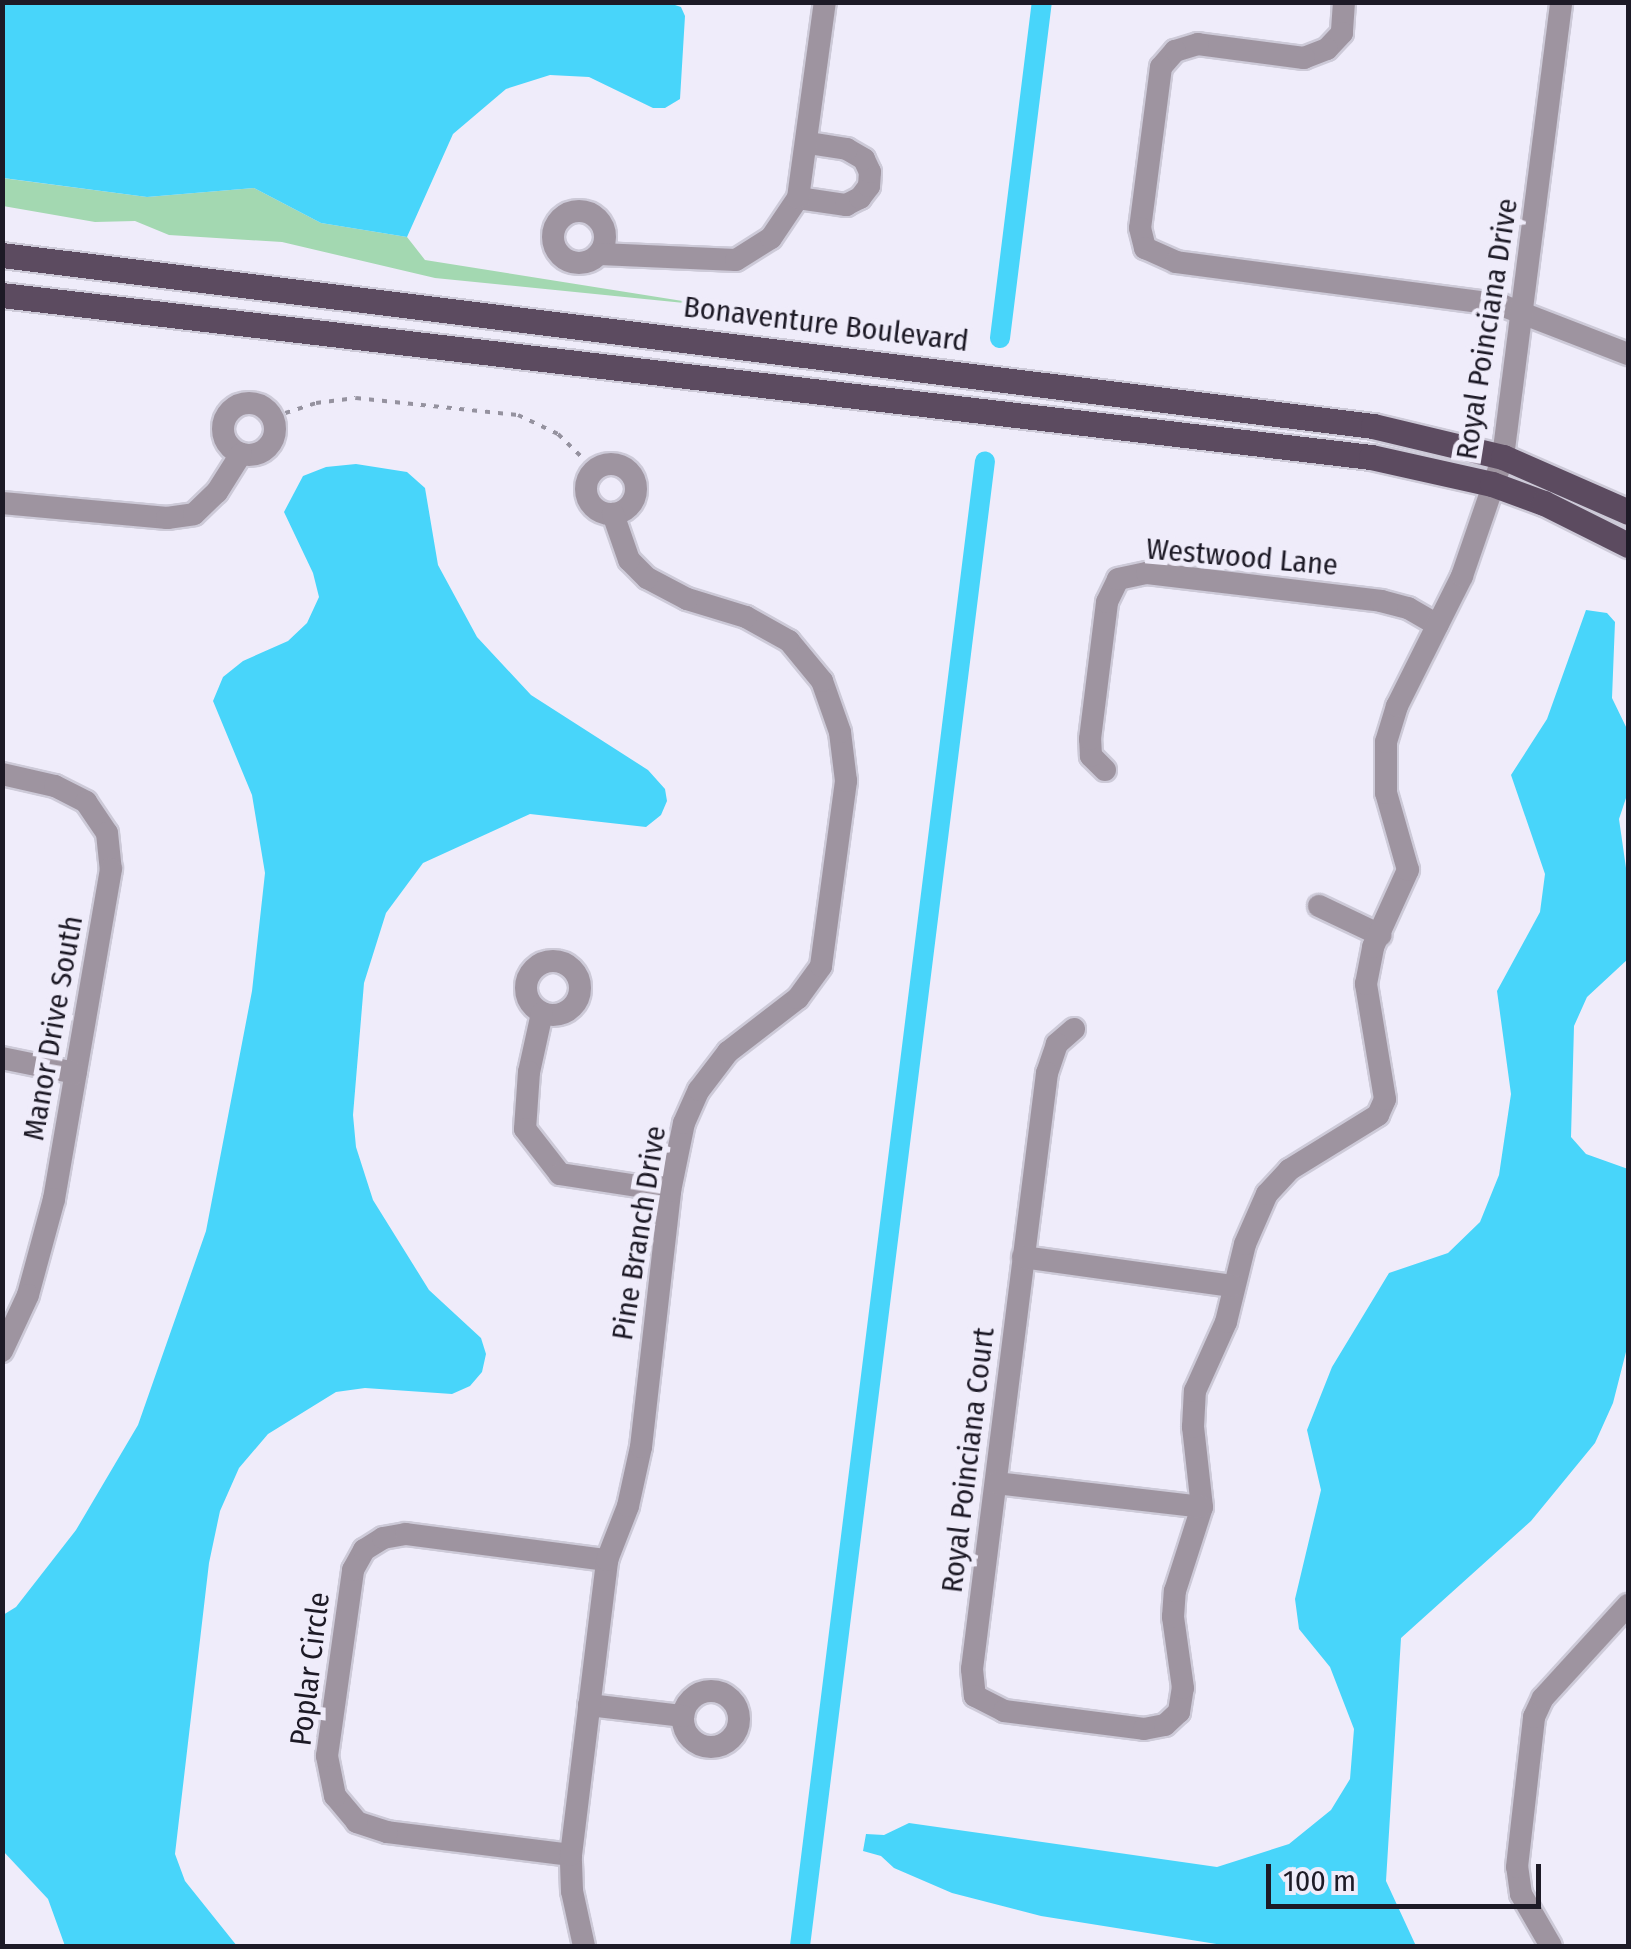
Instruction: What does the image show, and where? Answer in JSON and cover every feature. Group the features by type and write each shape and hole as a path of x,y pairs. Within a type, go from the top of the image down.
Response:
{"main road":[{"name":"Bonaventure Boulevard","path":"2,255 1373,426 1503,457 1628,512"},
{"path":"2,295 1371,457 1492,484 1544,503 1628,545"}],"street":[{"path":"600,254 736,260 771,238 798,198 809,143 825,2"},
{"path":"1344,2 1342,33 1328,49 1304,58 1198,44 1175,51 1161,67 1140,228 1144,248 1176,262 1501,306 1628,354"},
{"name":"Royal Poinciana Drive","path":"1179,1712 1182,1688 1173,1618 1175,1590 1202,1508 1193,1427 1196,1391 1226,1322 1232,1286 1268,1194 1289,1170 1378,1115 1385,1099 1366,984 1380,935 1408,870 1386,793 1386,742 1397,706 1462,576 1503,457 1561,2"},
{"path":"798,198 846,205 860,198 869,186 864,159 848,149 809,143"},
{"path":"253,402 273,418 272,442 258,454 242,454 223,436 229,411 253,402"},
{"path":"2,503 167,518 194,514 216,492 242,454"},
{"path":"595,470 617,465 634,480 632,502 613,514"},
{"name":"Pine Branch Drive","path":"584,1946 572,1891 570,1855 608,1560 628,1506 640,1447 670,1190 684,1122 699,1090 728,1052 798,998 821,966 846,780 840,732 822,681 789,641 746,617 687,600 647,578 629,560 613,514 598,510 588,498 587,483 595,470"},
{"name":"Westwood Lane","path":"1105,770 1091,756 1090,739 1106,602 1118,578 1147,573 1381,602 1408,608 1437,624"},
{"name":"Manor Drive South","path":"2,774 55,786 86,802 107,834 111,869 44,1237 28,1295 2,1351"},
{"path":"1319,906 1380,935"},
{"path":"542,1013 529,1072 526,1130 560,1174 670,1190"},
{"name":"Royal Poinciana Court","path":"1074,1029 1057,1044 1046,1073 972,1669 975,1696 1004,1711 1144,1729 1165,1725 1179,1712"},
{"path":"2,1058 76,1073"},
{"path":"1022,1257 1232,1286"},
{"path":"996,1483 1202,1508"},
{"name":"Poplar Circle","path":"570,1855 387,1832 357,1822 335,1796 328,1756 353,1570 364,1550 383,1538 406,1534 608,1560"},
{"path":"1551,1946 1521,1894 1516,1866 1534,1717 1543,1698 1628,1605"},
{"path":"589,1705 683,1716"}],"path":[{"path":"273,418 316,403 356,398 518,415 558,434 595,470"}],"green space":[{"path":"2,178 147,197 254,188 321,223 407,237 425,260 714,306 435,278 282,242 169,235 135,221 95,222 3,206"}],"water":[{"path":"3,3 669,3 681,7 685,16 680,99 665,108 653,108 589,77 550,75 506,89 453,134 407,237 321,223 254,188 147,197 3,178"},
{"path":"356,464 407,472 425,488 438,565 477,637 531,695 648,770 665,789 667,801 661,815 646,827 530,814 423,863 386,913 364,983 353,1115 356,1147 373,1200 429,1290 481,1338 486,1354 482,1372 470,1386 452,1394 365,1388 336,1392 268,1434 239,1468 220,1511 209,1563 175,1854 185,1881 237,1946 65,1946 48,1899 3,1851 3,1615 16,1607 76,1530 138,1425 206,1231 252,991 265,873 252,795 213,701 223,677 243,661 288,641 307,623 319,597 313,573 284,512 303,476 326,467"},
{"path":"1586,610 1607,613 1615,622 1612,698 1628,731 1628,792 1619,819 1628,882 1628,959 1587,997 1574,1026 1571,1137 1586,1154 1628,1169 1628,1344 1613,1403 1595,1443 1531,1521 1401,1638 1386,1881 1416,1946 1229,1946 1041,1916 952,1893 894,1868 881,1856 863,1851 866,1834 884,1835 909,1823 1217,1867 1289,1844 1331,1810 1350,1779 1354,1729 1330,1667 1299,1629 1295,1599 1321,1490 1307,1430 1332,1367 1389,1273 1448,1253 1480,1222 1499,1175 1511,1094 1497,991 1540,912 1545,874 1511,775 1547,719"}],"waterway":[{"path":"1000,338 1042,2"},
{"path":"800,1946 985,461"}]}
